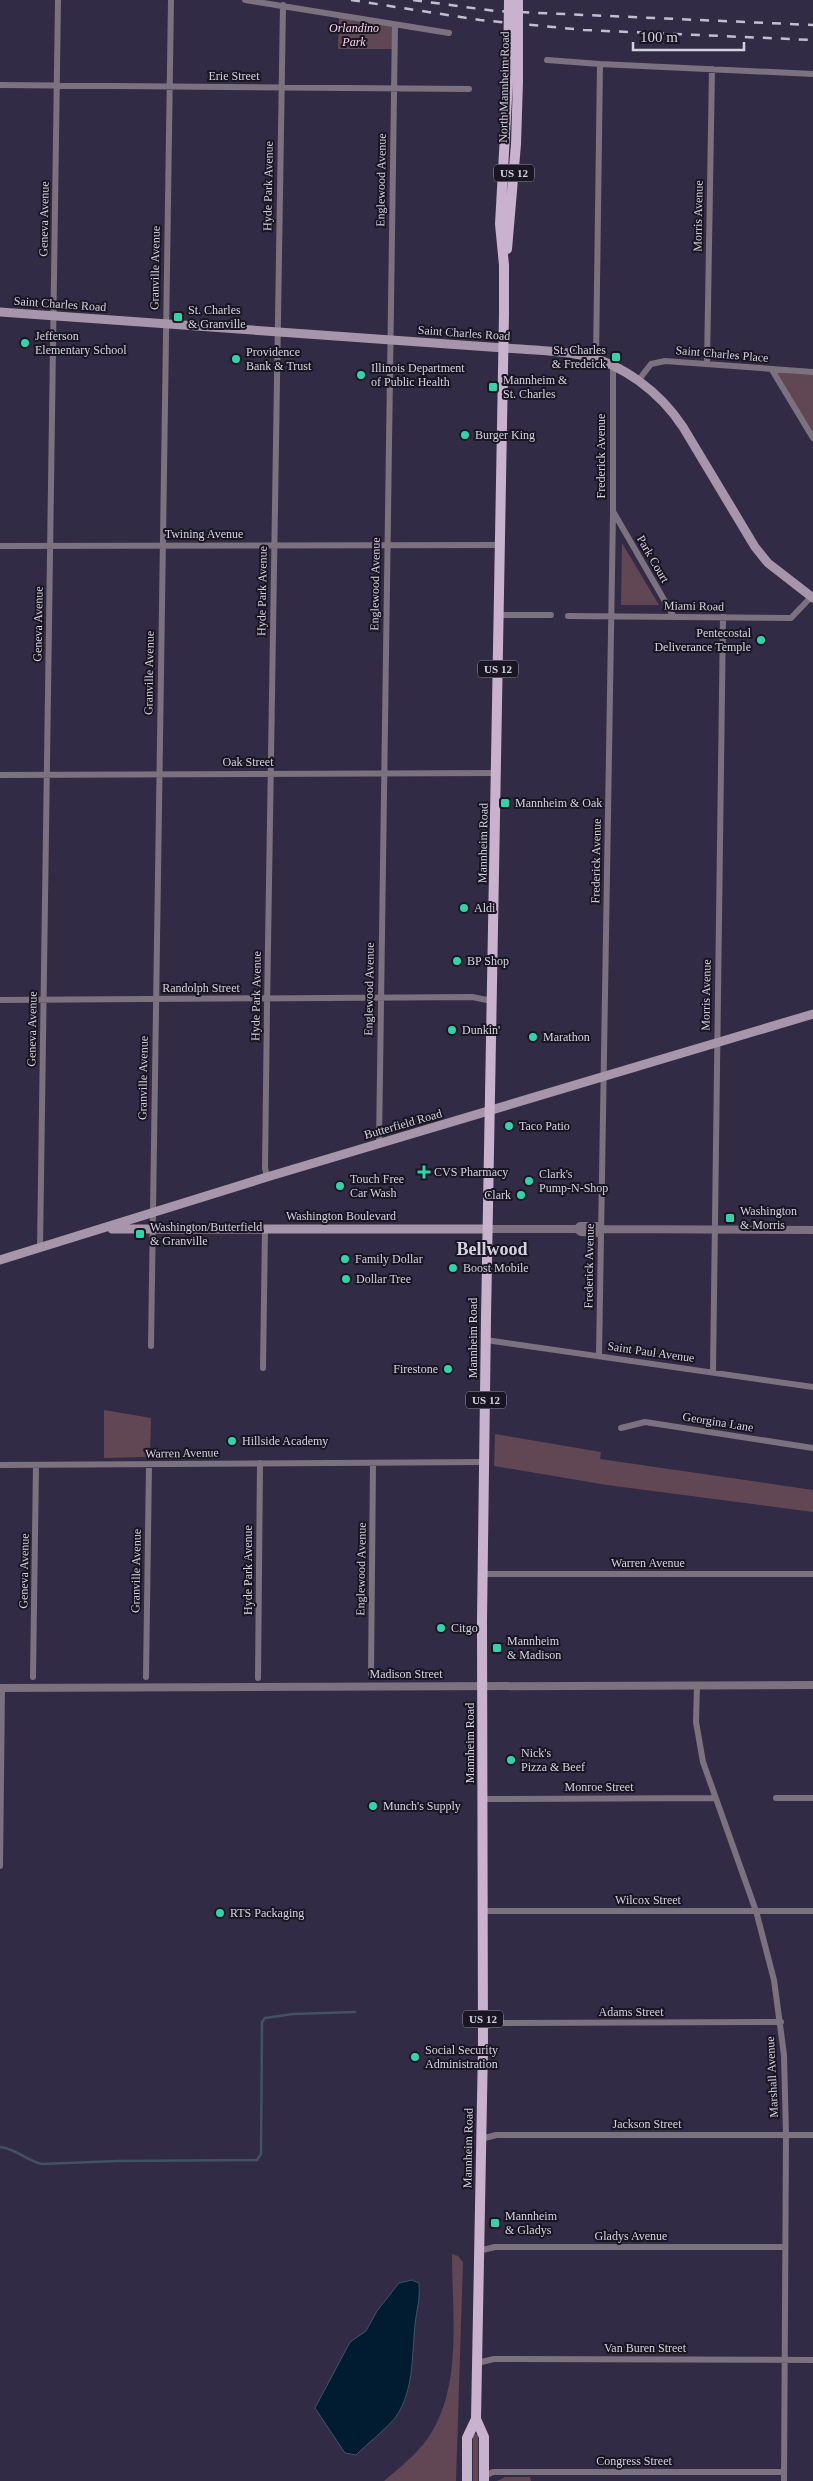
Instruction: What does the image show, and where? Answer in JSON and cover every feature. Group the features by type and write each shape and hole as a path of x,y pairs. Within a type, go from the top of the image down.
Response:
{"main road":[{"name":"North Mannheim Road","path":"509,0 513,81"},
{"name":"North Mannheim Road","path":"504,348 504,265 500,224 513,81 518,0"},
{"name":"Saint Charles Road","path":"0,312 504,348 566,353 596,359 613,366 638,381 663,402 680,422 755,547 768,563 812,597"},
{"name":"Mannheim Road","path":"484,2479 484,2437 476,2419 476,2363 483,2027 482,1686 484,1462 504,348"},
{"name":"Butterfield Road","path":"0,1260 268,1177 813,1014"},
{"name":"Washington Boulevard","path":"104,1229 487,1229"},
{"name":"Mannheim Road","path":"467,2481 467,2438 476,2419"}],"street":[{"name":"Geneva Avenue","path":"40,1248 58,0"},
{"name":"Granville Avenue","path":"151,1346 170,0"},
{"path":"245,0 449,33"},
{"name":"Hyde Park Avenue","path":"268,1177 266,1168 268,998 283,5"},
{"name":"Englewood Avenue","path":"379,1144 395,25"},
{"path":"547,60 813,74"},
{"path":"596,359 600,64"},
{"name":"Morris Avenue","path":"707,364 712,69"},
{"name":"Erie Street","path":"0,85 468,89"},
{"name":"Saint Charles Place","path":"638,381 648,366 655,362 813,372"},
{"name":"Frederick Avenue","path":"599,1356 613,512 613,366"},
{"path":"772,370 813,438"},
{"name":"Park Court","path":"613,512 674,617"},
{"name":"Twining Avenue","path":"0,546 499,545"},
{"name":"Miami Road","path":"568,616 791,618 812,597"},
{"path":"498,615 551,615"},
{"name":"Morris Avenue","path":"712,1372 723,617"},
{"name":"Oak Street","path":"0,774 496,772"},
{"name":"Randolph Street","path":"0,1000 472,997 492,1001"},
{"path":"263,1368 265,1229"},
{"name":"Washington Boulevard","path":"487,1229 577,1229 581,1232 598,1233 602,1229 813,1230"},
{"name":"Saint Paul Avenue","path":"486,1340 813,1387"},
{"name":"Georgina Lane","path":"621,1428 646,1422 813,1448"},
{"name":"Warren Avenue","path":"0,1466 484,1462"},
{"name":"Hyde Park Avenue","path":"258,1678 260,1463"},
{"name":"Englewood Avenue","path":"370,1674 373,1463"},
{"name":"Geneva Avenue","path":"33,1677 36,1465"},
{"name":"Granville Avenue","path":"146,1677 149,1465"},
{"name":"Warren Avenue","path":"483,1574 813,1574"},
{"name":"Marshall Avenue","path":"696,1685 698,1741 714,1798 756,1911 774,1980 781,2022 786,2135 784,2481"},
{"name":"Madison Street","path":"1,1688 813,1685"},
{"path":"0,1866 1,1688"},
{"name":"Monroe Street","path":"483,1799 714,1798"},
{"path":"776,1798 813,1798"},
{"name":"Wilcox Street","path":"483,1911 813,1911"},
{"name":"Adams Street","path":"483,2027 497,2023 781,2022"},
{"name":"Jackson Street","path":"481,2139 496,2135 813,2135"},
{"name":"Gladys Avenue","path":"478,2251 495,2247 785,2247"},
{"name":"Van Buren Street","path":"476,2363 494,2359 813,2360"},
{"name":"Congress Street","path":"484,2479 493,2472 784,2472"}],"green space":[{"name":"Orlandino Park","path":"339,18 396,26 395,49 338,49"},
{"path":"775,371 813,374 813,434"},
{"path":"622,543 659,605 621,605"},
{"path":"104,1410 151,1418 150,1457 104,1458"},
{"path":"495,1434 601,1452 600,1459 813,1490 813,1512 607,1485 494,1466"},
{"path":"452,2254 458,2256 463,2262 456,2481 384,2481 413,2456 428,2438 439,2418 447,2396 451,2373 454,2325"},
{"path":"473,2434 478,2434 478,2481 473,2481"},
{"path":"505,2477 530,2477 531,2481 497,2481"}],"water":[{"path":"412,2280 419,2283 419,2301 410,2382 402,2407 386,2428 356,2455 345,2453 315,2408 350,2342 366,2331 377,2311 399,2283"}],"waterway":[{"path":"0,2147 42,2164 117,2161 257,2160 261,2154 262,2022 265,2018 293,2014 355,2012"}],"railway":[{"path":"351,0 480,20 584,30 813,40"},
{"path":"413,0 495,11 813,25"}],"place":[{"name":"St. Charles & Granville","path":"178,317"},
{"name":"Jefferson Elementary School","path":"25,343"},
{"name":"St. Charles & Fredeick","path":"616,357"},
{"name":"Providence Bank & Trust","path":"236,359"},
{"name":"Illinois Department of Public Health","path":"361,375"},
{"name":"Mannheim & St. Charles","path":"493,387"},
{"name":"Burger King","path":"465,435"},
{"name":"Pentecostal Deliverance Temple","path":"761,640"},
{"name":"Mannheim & Oak","path":"505,803"},
{"name":"Aldi","path":"464,908"},
{"name":"BP Shop","path":"457,961"},
{"name":"Dunkin'","path":"452,1030"},
{"name":"Marathon","path":"533,1037"},
{"name":"Taco Patio","path":"509,1126"},
{"name":"CVS Pharmacy","path":"424,1172"},
{"name":"Clark's Pump-N-Shop","path":"529,1181"},
{"name":"Touch Free Car Wash","path":"340,1186"},
{"name":"Clark","path":"521,1195"},
{"name":"Washington & Morris","path":"730,1218"},
{"name":"Washington/Butterfield & Granville","path":"140,1234"},
{"name":"Family Dollar","path":"345,1259"},
{"name":"Boost Mobile","path":"453,1268"},
{"name":"Dollar Tree","path":"346,1279"},
{"name":"Firestone","path":"448,1369"},
{"name":"Hillside Academy","path":"232,1441"},
{"name":"Citgo","path":"441,1628"},
{"name":"Mannheim & Madison","path":"497,1648"},
{"name":"Nick's Pizza & Beef","path":"511,1760"},
{"name":"Munch's Supply","path":"373,1806"},
{"name":"RTS Packaging","path":"220,1913"},
{"name":"Social Security Administration","path":"415,2057"},
{"name":"Mannheim & Gladys","path":"495,2223"}],"district":[{"name":"Bellwood","path":"492,1249"}]}
